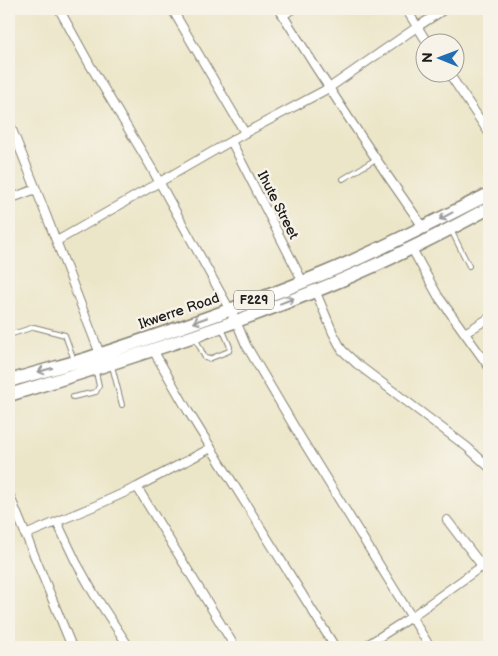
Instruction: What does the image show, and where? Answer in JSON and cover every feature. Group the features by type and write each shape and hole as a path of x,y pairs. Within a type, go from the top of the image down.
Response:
{"main road":[{"name":"Ikwerre Road","path":"9,395 111,364 221,326 232,315 424,227 489,194"},
{"name":"Ikwerre Road","path":"9,381 315,290 412,247 489,208"}],"street":[{"path":"59,9 160,182 255,361 430,647"},
{"path":"172,9 245,133"},
{"path":"279,9 328,88 424,227"},
{"path":"406,9 420,32"},
{"path":"57,241 231,140 328,88 416,26 445,9"},
{"path":"455,82 489,133"},
{"path":"9,122 100,354"},
{"name":"Ihute Street","path":"231,140 303,282"},
{"path":"9,199 36,189"},
{"path":"412,247 438,296 489,367"},
{"path":"315,290 342,350 357,364 467,447 489,467"},
{"path":"465,333 489,318"},
{"path":"153,350 188,411 335,647"},
{"path":"25,535 137,487 211,448"},
{"path":"137,487 235,647"},
{"path":"9,494 72,647"},
{"path":"447,520 489,575"},
{"path":"57,522 89,586 129,647"},
{"path":"364,647 411,617 482,566"}],"lane":[{"path":"284,17 296,9"},
{"path":"343,179 376,159"},
{"path":"450,228 469,266"},
{"path":"194,336 205,358 209,359 230,349 221,326"},
{"path":"9,335 34,327 65,335 75,362"},
{"path":"111,364 122,405"},
{"path":"73,397 96,392 98,386 95,369"}]}
